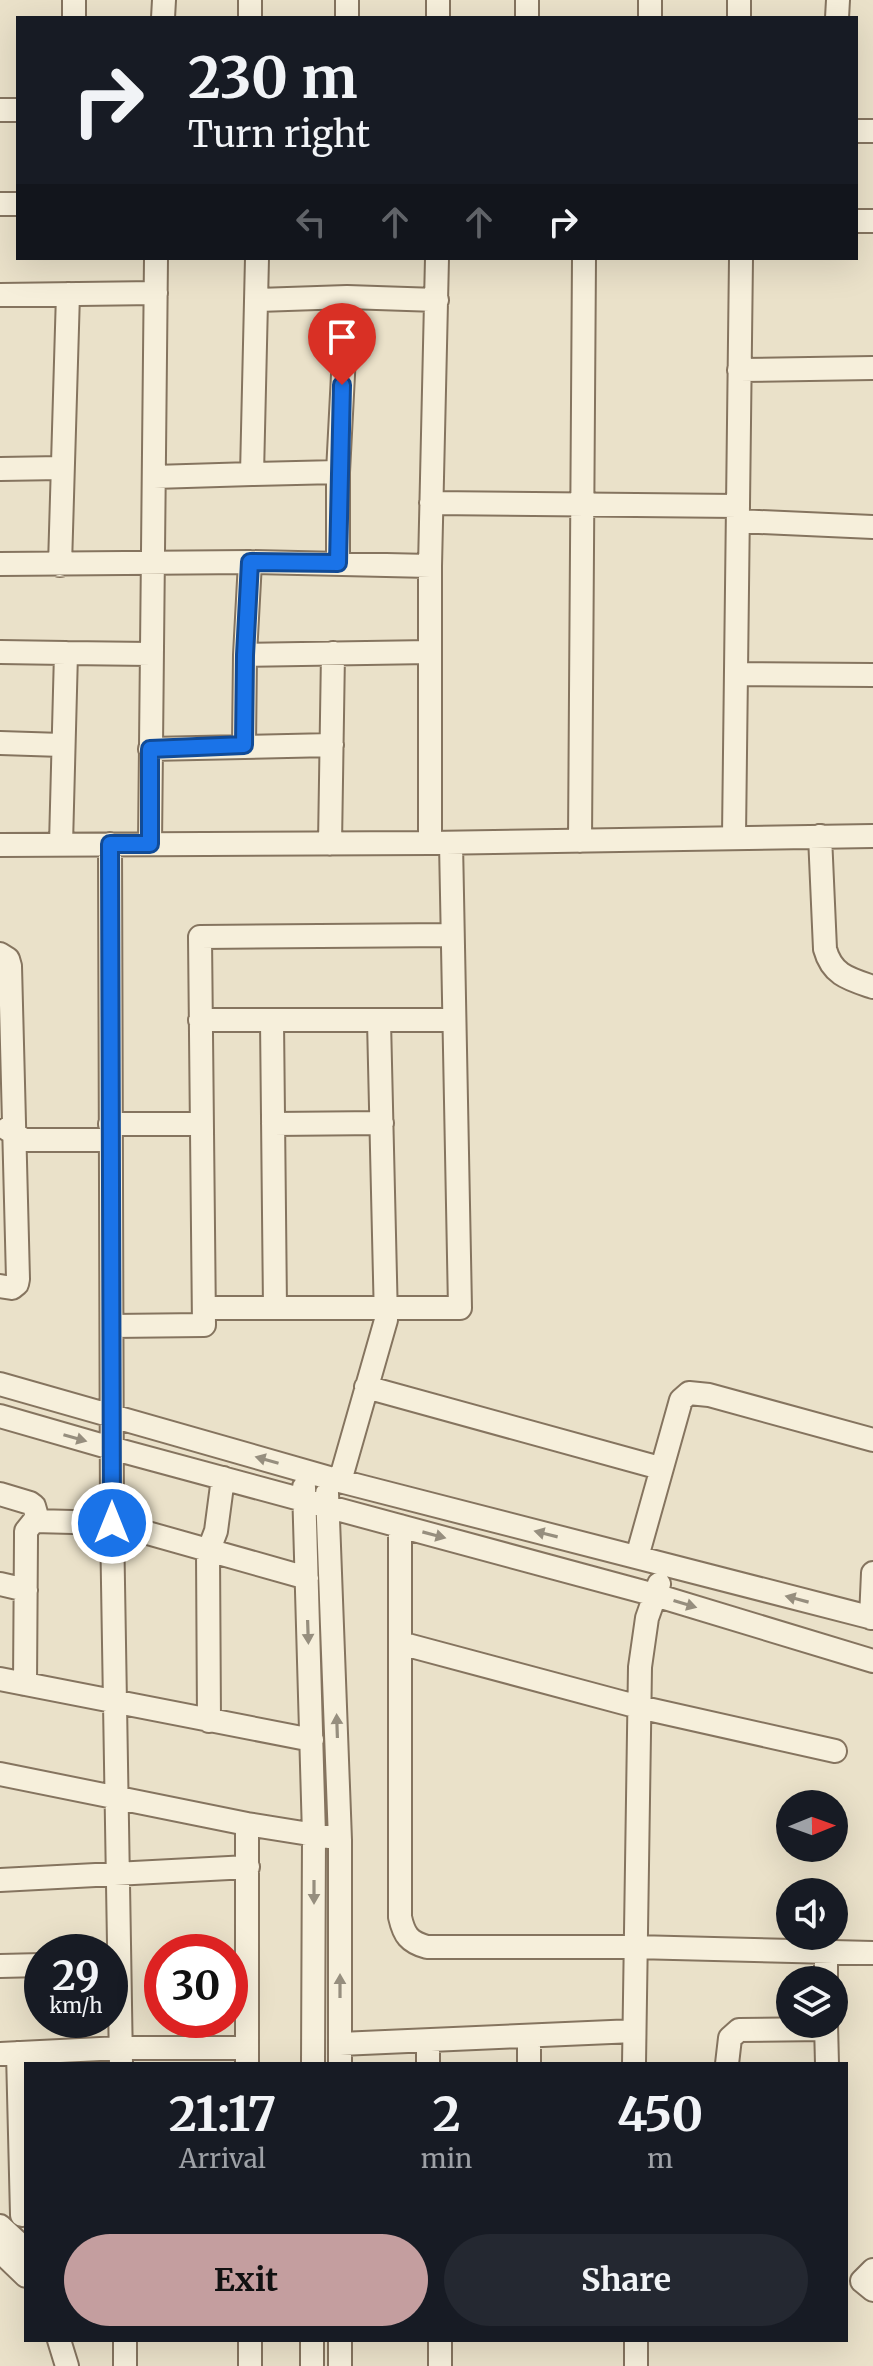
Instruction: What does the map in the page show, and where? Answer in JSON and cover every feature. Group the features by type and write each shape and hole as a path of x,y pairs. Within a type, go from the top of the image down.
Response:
{"street":[{"path":"150,844 156,260"},
{"path":"252,474 257,260"},
{"path":"204,1308 460,1308 452,935 440,843 430,652 437,260"},
{"path":"580,841 584,260"},
{"path":"734,836 741,260"},
{"path":"0,295 156,293"},
{"path":"60,565 68,294"},
{"path":"258,300 347,297 437,300"},
{"path":"338,563 338,472 347,297"},
{"path":"739,370 873,368"},
{"path":"0,469 61,468"},
{"path":"154,477 338,472"},
{"path":"431,503 582,506 738,514 873,527"},
{"path":"0,564 250,562 430,566"},
{"path":"244,745 250,562"},
{"path":"0,652 151,654"},
{"path":"245,655 430,652"},
{"path":"61,844 66,653"},
{"path":"330,844 333,653"},
{"path":"736,674 873,675"},
{"path":"0,743 62,745"},
{"path":"150,749 332,745"},
{"path":"820,836 825,949 829,961 844,977 873,987"},
{"path":"0,845 440,843 873,836"},
{"path":"110,844 115,1934"},
{"path":"112,1326 204,1325 200,937 452,935"},
{"path":"0,954 8,959 10,966 8,1128 18,1279 12,1288 0,1286"},
{"path":"200,1020 454,1020"},
{"path":"272,1021 275,1308"},
{"path":"379,1021 386,1320 327,1506 340,1840 340,2054 428,2053 529,2036 634,2031"},
{"path":"273,1124 382,1123"},
{"path":"8,1128 24,1140 201,1124"},
{"path":"0,1384 334,1479 872,1618 873,1573"},
{"path":"366,1387 660,1468"},
{"path":"637,1557 681,1400 689,1393 709,1395 873,1440"},
{"path":"0,1416 655,1595 873,1661"},
{"path":"303,1470 314,1835 313,2062"},
{"path":"209,1721 208,1552 216,1531 223,1478"},
{"path":"0,1494 30,1503 38,1520"},
{"path":"25,1684 26,1531 38,1520 112,1523 307,1578"},
{"path":"400,1526 400,1917 407,1938 427,1947 634,1947 873,1953"},
{"path":"634,2062 642,1643 655,1595 668,1565"},
{"path":"0,1584 26,1590"},
{"path":"400,1643 639,1707 835,1751"},
{"path":"0,1679 312,1740"},
{"path":"0,1774 115,1799 340,1840"},
{"path":"16,2215 9,2053 247,2056 247,1824"},
{"path":"0,1880 248,1867"},
{"path":"826,1952 826,1966"},
{"path":"0,1966 24,1965"},
{"path":"727,2062 730,2038 739,2030 776,2028"},
{"path":"529,2036 529,2062"},
{"path":"826,2038 827,2062"},
{"path":"0,2226 24,2248"},
{"path":"0,2251 24,2274"},
{"path":"60,2342 67,2366"},
{"path":"125,2342 125,2366"},
{"path":"250,2342 250,2366"},
{"path":"312,2342 312,2366"},
{"path":"340,2342 340,2366"},
{"path":"440,2342 440,2366"},
{"path":"636,2342 636,2366"}],"route":[{"path":"112,1523 110,844 150,844 150,749 244,745 250,562 338,563 342,385"}]}
